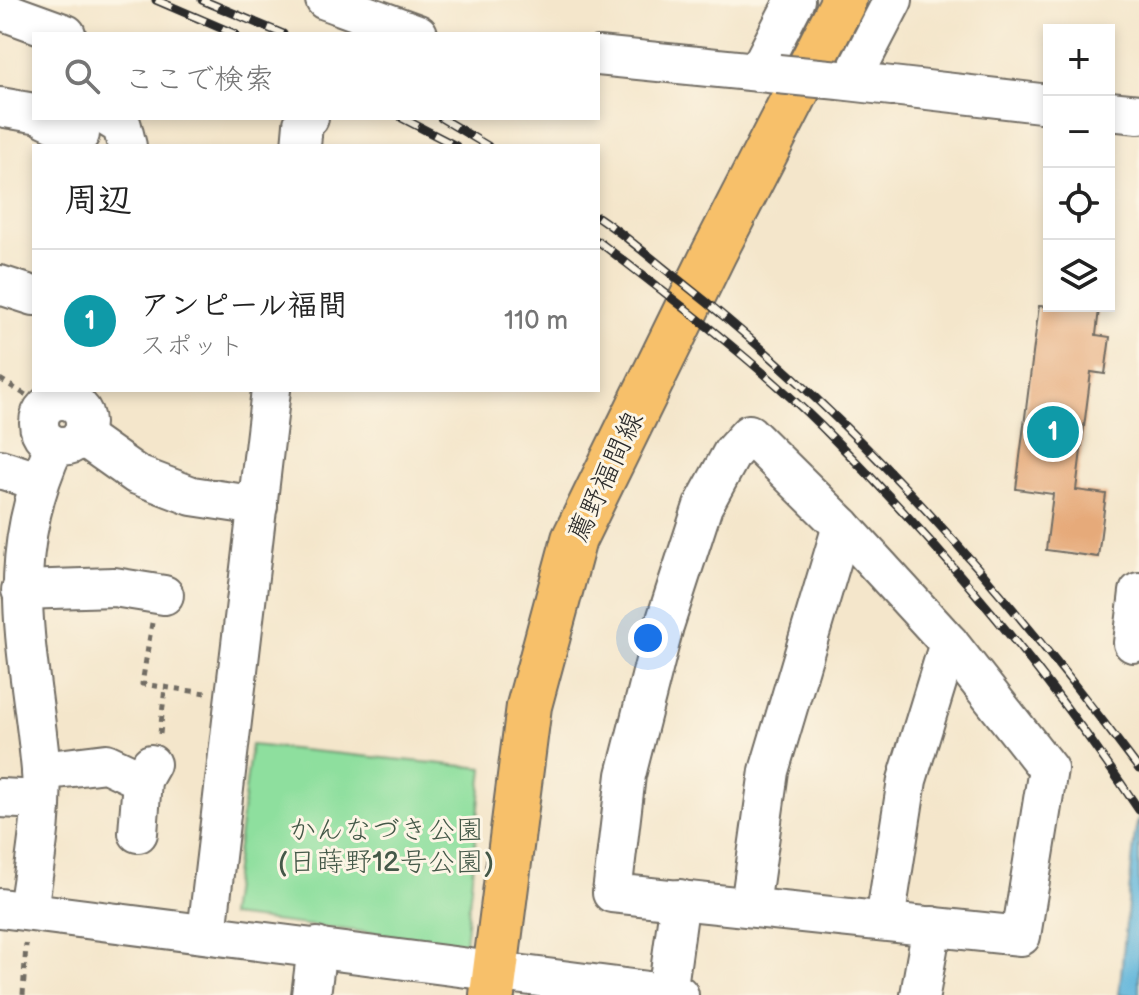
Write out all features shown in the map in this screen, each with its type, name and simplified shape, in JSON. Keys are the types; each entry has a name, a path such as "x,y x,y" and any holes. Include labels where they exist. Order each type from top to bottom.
{"main road":[{"name":"薦野福間線","path":"494,984 529,706 574,539 714,253 844,0"}],"street":[{"path":"327,0 412,32"},
{"path":"768,73 795,0"},
{"path":"845,80 893,0"},
{"path":"0,10 60,32"},
{"path":"600,56 1043,103"},
{"path":"0,107 32,113"},
{"path":"1115,112 1139,114"},
{"path":"54,120 92,129 122,126 126,144"},
{"path":"0,285 32,295"},
{"path":"207,933 271,392"},
{"path":"258,506 192,496 137,475 66,416 38,481 29,515 21,590 11,630 41,786 14,910 317,947 494,984 673,994 680,899"},
{"path":"749,434 842,526 949,643 1048,769 1021,936 612,893 626,775 664,626 703,506 732,453 749,434"},
{"path":"0,469 38,481"},
{"path":"750,906 769,771 842,526"},
{"path":"21,590 114,587 164,593"},
{"path":"1133,643 1139,592"},
{"path":"885,921 907,780 949,643"},
{"path":"0,798 106,763 146,772 138,833"},
{"path":"920,995 932,926"},
{"path":"311,995 317,947"}],"path":[{"path":"0,379 66,416"},
{"path":"164,593 149,628 142,684 235,697"},
{"path":"146,772 163,723 165,687"},
{"path":"14,910 23,995"}],"green space":[{"name":"かんなづき公園 (日蒔野12号公園)","path":"251,745 483,768 465,944 229,916"}],"water":[{"path":"1139,815 1139,995 1119,995 1135,833"}],"building":[{"path":"1039,306 1043,306 1043,312 1099,312 1096,335 1110,337 1105,374 1091,372 1076,490 1106,494 1098,557 1046,550 1053,494 1016,489"}],"railway":[{"path":"156,0 230,32"},
{"path":"202,0 278,32"},
{"path":"406,120 452,144"},
{"path":"444,120 485,144"},
{"path":"600,218 748,337 870,451 983,574 1139,769"},
{"path":"600,243 769,378 865,471 949,563 1029,659 1139,810"}],"place":[{"name":"アンピール福間","path":"1053,432"}]}
